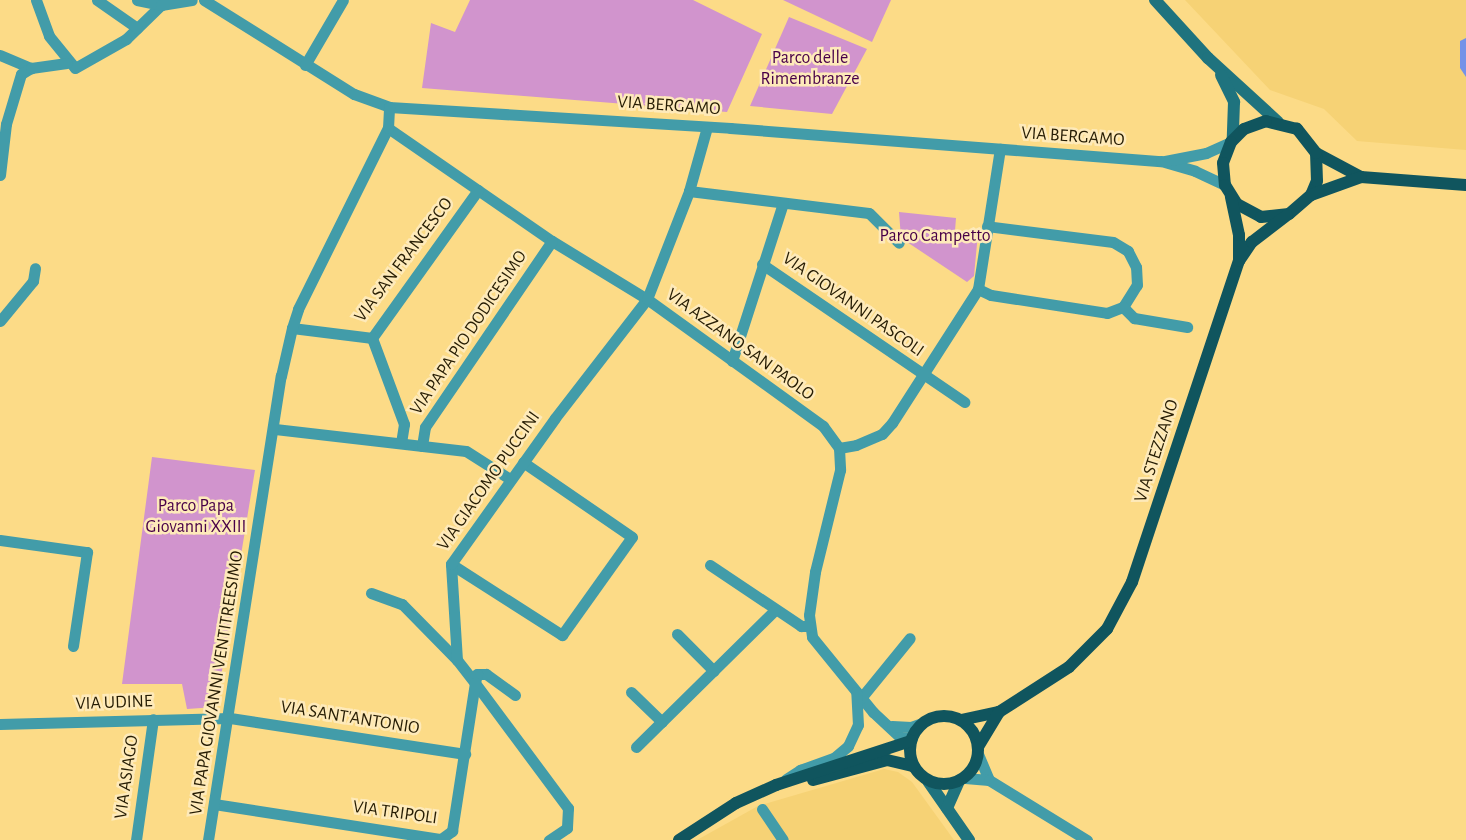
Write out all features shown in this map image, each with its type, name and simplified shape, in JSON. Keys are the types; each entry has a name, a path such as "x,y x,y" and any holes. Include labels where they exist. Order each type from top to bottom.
{"main road":[{"path":"1225,185 1223,163 1232,141 1255,124 1278,122"},
{"name":"VIA STEZZANO","path":"1278,122 1297,129 1316,153 1361,177 1466,185"},
{"path":"1311,195 1318,167 1316,153"},
{"name":"VIA STEZZANO","path":"1238,261 1252,242 1311,195 1361,177"},
{"name":"VIA STEZZANO","path":"1225,185 1232,197 1244,210 1261,217 1289,214"},
{"name":"VIA STEZZANO","path":"999,712 1069,667 1095,644 1132,582 1238,261 1239,235 1232,197"},
{"path":"913,766 911,740 922,723 941,716 961,720 999,712"},
{"path":"762,792 887,760 913,766 928,781 944,784 962,779 974,767 978,750 999,712"},
{"path":"961,720 973,732 978,750"},
{"path":"679,840 736,803 776,785 911,740"}],"street":[{"path":"36,0 44,28 67,63 75,68 126,39 161,5"},
{"path":"97,0 137,28"},
{"path":"137,0 161,5 192,0"},
{"name":"VIA BERGAMO","path":"205,0 305,65 354,94 389,107 426,107 707,126 1161,161 1195,171 1225,185"},
{"path":"305,65 343,0"},
{"path":"1155,0 1213,62 1278,122"},
{"path":"0,55 31,68"},
{"path":"1213,62 1234,102 1232,141"},
{"path":"0,175 6,124 21,74 31,68 67,63"},
{"name":"VIA PAPA GIOVANNI VENTITREESIMO","path":"208,840 230,718 275,429 281,376 292,328 298,309 388,128 389,107"},
{"name":"VIA GIACOMO PUCCINI","path":"457,660 451,564 510,479 647,299 689,191 707,126"},
{"name":"VIA AZZANO SAN PAOLO","path":"388,128 552,241 647,299 823,426 839,448"},
{"name":"VIA BERGAMO","path":"1161,161 1206,154 1232,141"},
{"path":"911,740 900,737 892,726 858,695 821,651 809,626 815,572 840,470 839,448 856,445 882,434 978,289 986,226 1000,149"},
{"name":"VIA SAN FRANCESCO","path":"292,328 372,338 478,190"},
{"path":"689,191 869,213 899,243"},
{"path":"732,361 783,203"},
{"path":"978,289 991,295 1106,313 1123,307 1137,284 1136,267 1128,251 1113,242 986,226"},
{"name":"VIA PAPA PIO DODICESIMO","path":"422,446 425,427 552,241"},
{"name":"VIA GIOVANNI PASCOLI","path":"762,264 964,402"},
{"path":"0,320 33,281 35,268"},
{"path":"1123,307 1134,318 1187,327"},
{"path":"372,338 404,424 401,443"},
{"path":"404,424 425,427"},
{"path":"275,429 466,452 510,479"},
{"path":"451,564 562,635 632,537 523,462"},
{"path":"0,540 87,552 73,646"},
{"path":"710,565 775,610 801,626 809,626"},
{"path":"371,593 402,604 457,660 568,808 567,828 549,840"},
{"path":"636,747 775,610"},
{"path":"677,634 714,671"},
{"path":"776,785 800,770 835,756 848,746 858,724 858,695 910,638"},
{"path":"475,683 477,674 486,674 515,695"},
{"name":"VIA TRIPOLI","path":"214,804 441,839 452,831 475,683"},
{"path":"631,692 662,722"},
{"name":"VIA UDINE","path":"0,724 230,718"},
{"name":"VIA SANT'ANTONIO","path":"230,718 464,754"},
{"name":"VIA ASIAGO","path":"136,840 153,719"},
{"path":"892,726 911,727 922,723"},
{"path":"978,750 989,780"},
{"path":"947,808 962,779 989,780 1087,840"},
{"path":"928,781 968,840"},
{"path":"762,809 783,840"}],"shaded area":[{"path":"1185,0 1466,0 1466,150 1357,141 1324,109 1270,90"},
{"path":"884,769 898,772 912,782 954,840 697,840 758,806"}],"green space":[{"path":"470,0 693,0 762,34 727,112 422,88 431,23 455,32"},
{"path":"783,0 891,0 872,42"},
{"name":"Parco delle Rimembranze","path":"789,17 867,49 832,114 750,106"},
{"name":"Parco Campetto","path":"899,212 956,218 955,231 978,233 974,276 967,282 901,238"},
{"name":"Parco Papa Giovanni XXIII","path":"152,457 255,470 216,707 187,709 182,684 122,684"}],"water":[{"path":"1466,38 1466,77 1460,68 1460,41"}]}
